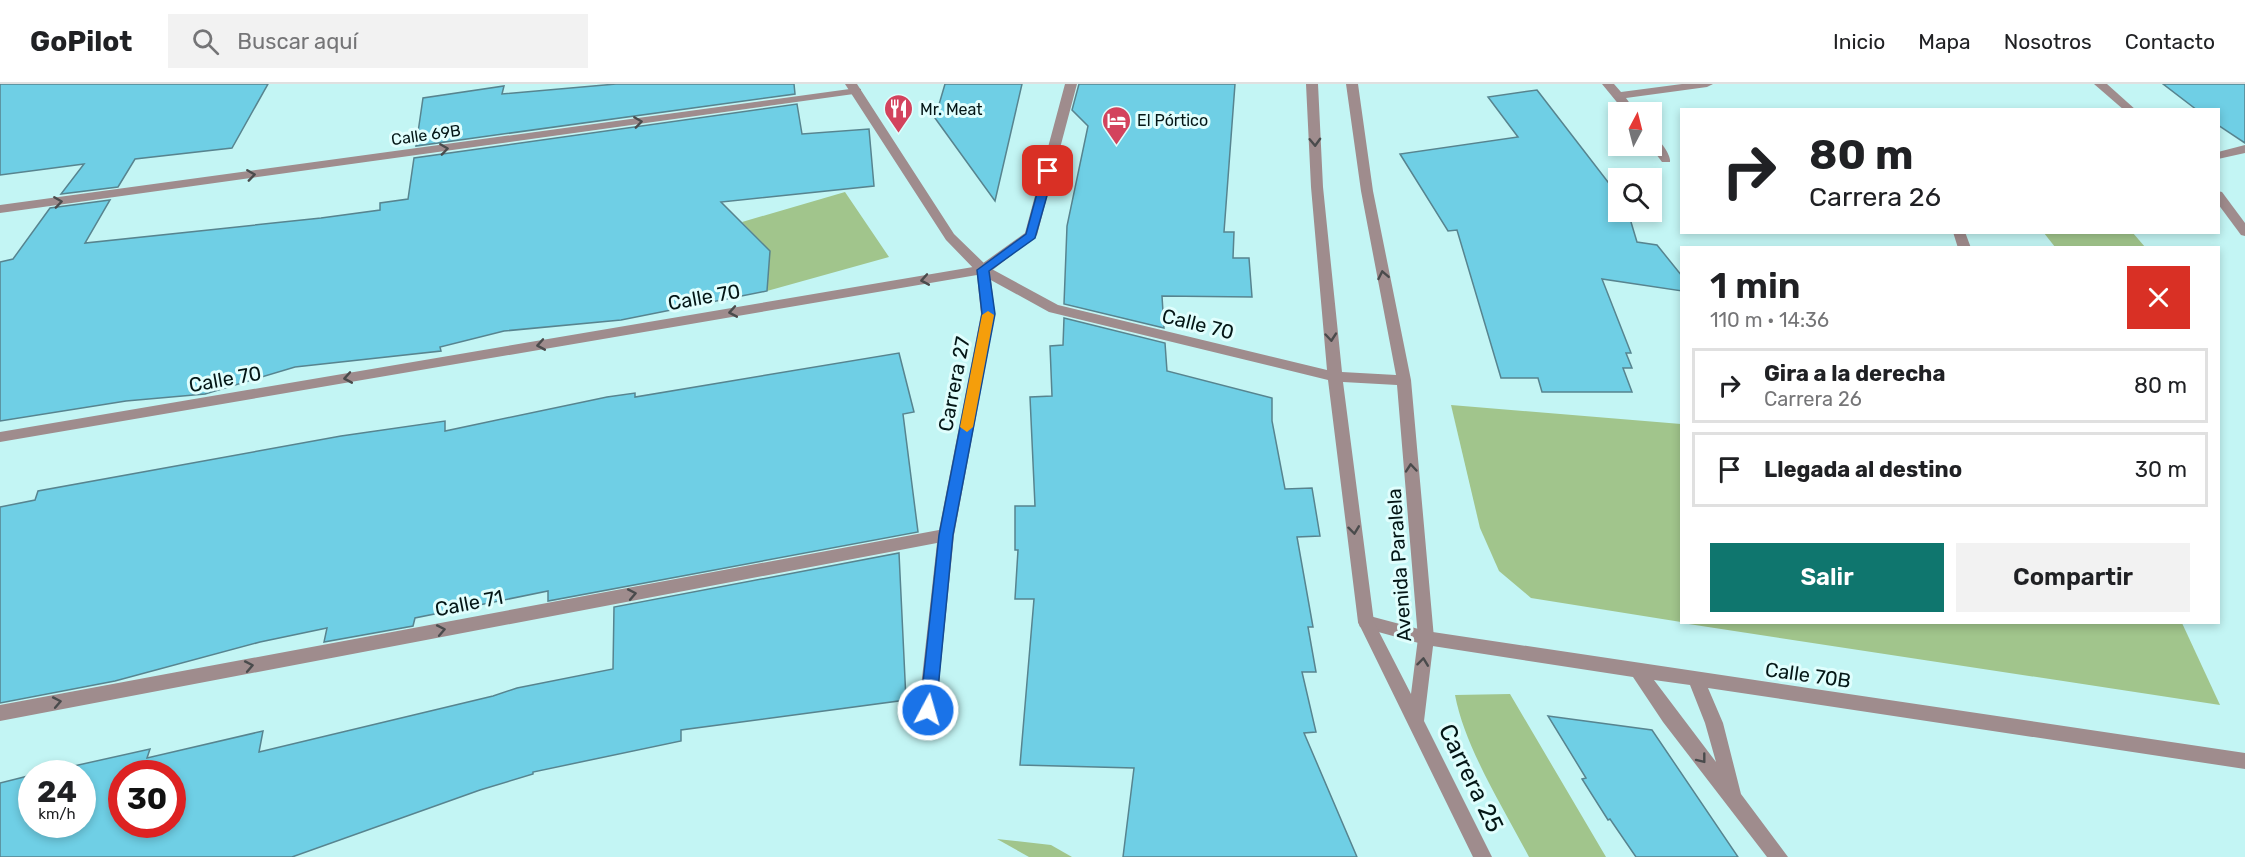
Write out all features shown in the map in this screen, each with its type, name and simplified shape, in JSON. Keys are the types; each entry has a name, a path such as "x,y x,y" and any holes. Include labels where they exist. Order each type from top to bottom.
{"street":[{"path":"854,88 950,237 983,270 1031,235 1071,84"},
{"name":"Avenida Paralela","path":"1312,84 1317,187 1335,377 1366,622 1416,720"},
{"name":"Avenida Paralela","path":"1352,84 1367,191 1404,380 1426,638 1416,720"},
{"path":"1608,84 1623,102"},
{"path":"1618,96 1707,84"},
{"path":"2100,84 2129,108"},
{"name":"Calle 69B","path":"0,209 854,88"},
{"path":"2220,155 2245,149"},
{"path":"1662,154 1666,159"},
{"path":"2220,198 2245,232"},
{"name":"Calle 70","path":"0,437 983,270 1054,309 1335,377 1404,380"},
{"name":"Carrera 27","path":"926,732 946,535 988,314 983,270"},
{"name":"Calle 71","path":"0,713 946,535"},
{"name":"Calle 70B","path":"1366,622 1426,638 2245,761"},
{"path":"1639,670 1669,716 1779,857"},
{"path":"1696,680 1714,723 1735,801"},
{"name":"Carrera 25","path":"1416,720 1483,857"}],"green space":[{"path":"845,192 889,257 767,291 770,251 742,222"},
{"path":"2045,234 2134,234 2144,246 2054,246"},
{"path":"1451,405 1680,424 1680,622 1531,598 1499,571 1480,528"},
{"path":"1689,624 2182,624 2220,705"},
{"path":"1510,694 1606,857 1529,857 1476,757 1455,695"},
{"path":"997,839 1051,845 1072,857 1029,857"}],"building":[{"path":"0,84 268,84 232,148 135,159 118,187 61,194 84,164 0,175"},
{"path":"616,84 794,84 795,94 416,146 423,98 504,86 502,94"},
{"path":"945,84 1022,84 995,201 935,118"},
{"path":"1079,84 1235,84 1224,232 1234,232 1233,258 1249,258 1252,297 1162,296 1164,328 1064,304 1067,226 1088,126 1072,110"},
{"path":"2163,84 2245,84 2245,143 2220,126 2220,108 2194,108"},
{"path":"1537,90 1608,182 1608,222 1631,222 1637,242 1657,245 1680,274 1680,291 1602,279 1631,353 1626,353 1632,368 1623,368 1632,392 1542,392 1538,378 1501,378 1457,230 1448,231 1400,154 1518,137 1488,97"},
{"path":"797,104 802,134 869,129 874,186 721,202 770,251 767,291 621,320 504,331 440,347 441,351 295,367 205,394 126,401 0,421 0,262 13,259 50,208 110,200 85,243 380,210 380,203 408,199 414,158"},
{"path":"1064,318 1165,343 1167,371 1272,398 1272,421 1285,489 1312,488 1320,536 1297,537 1313,627 1308,627 1316,672 1302,672 1316,732 1304,733 1357,857 1123,857 1134,768 1020,765 1034,599 1015,599 1018,550 1015,550 1015,506 1035,506 1030,397 1052,396 1050,346 1063,345"},
{"path":"899,353 914,412 903,414 918,532 548,601 548,591 415,618 413,626 324,642 327,628 260,642 115,681 0,703 0,507 35,500 38,491 341,436 445,421 445,431 607,397 635,393 635,397"},
{"path":"899,553 906,700 681,730 681,741 533,772 533,774 480,790 292,857 0,857 0,783 18,778 18,838 96,838 96,761 150,749 147,758 263,731 259,752 493,696 517,688 613,669 614,607"},
{"path":"1548,716 1652,730 1738,857 1636,857 1610,819 1608,820 1582,779 1586,778"}],"slow traffic":[{"path":"967,427 988,315"}],"place":[{"name":"Mr. Meat","path":"899,134"},
{"name":"El Pórtico","path":"1116,146"}],"route":[{"path":"928,710 946,535 988,314 983,270 1031,235 1048,171"}]}
